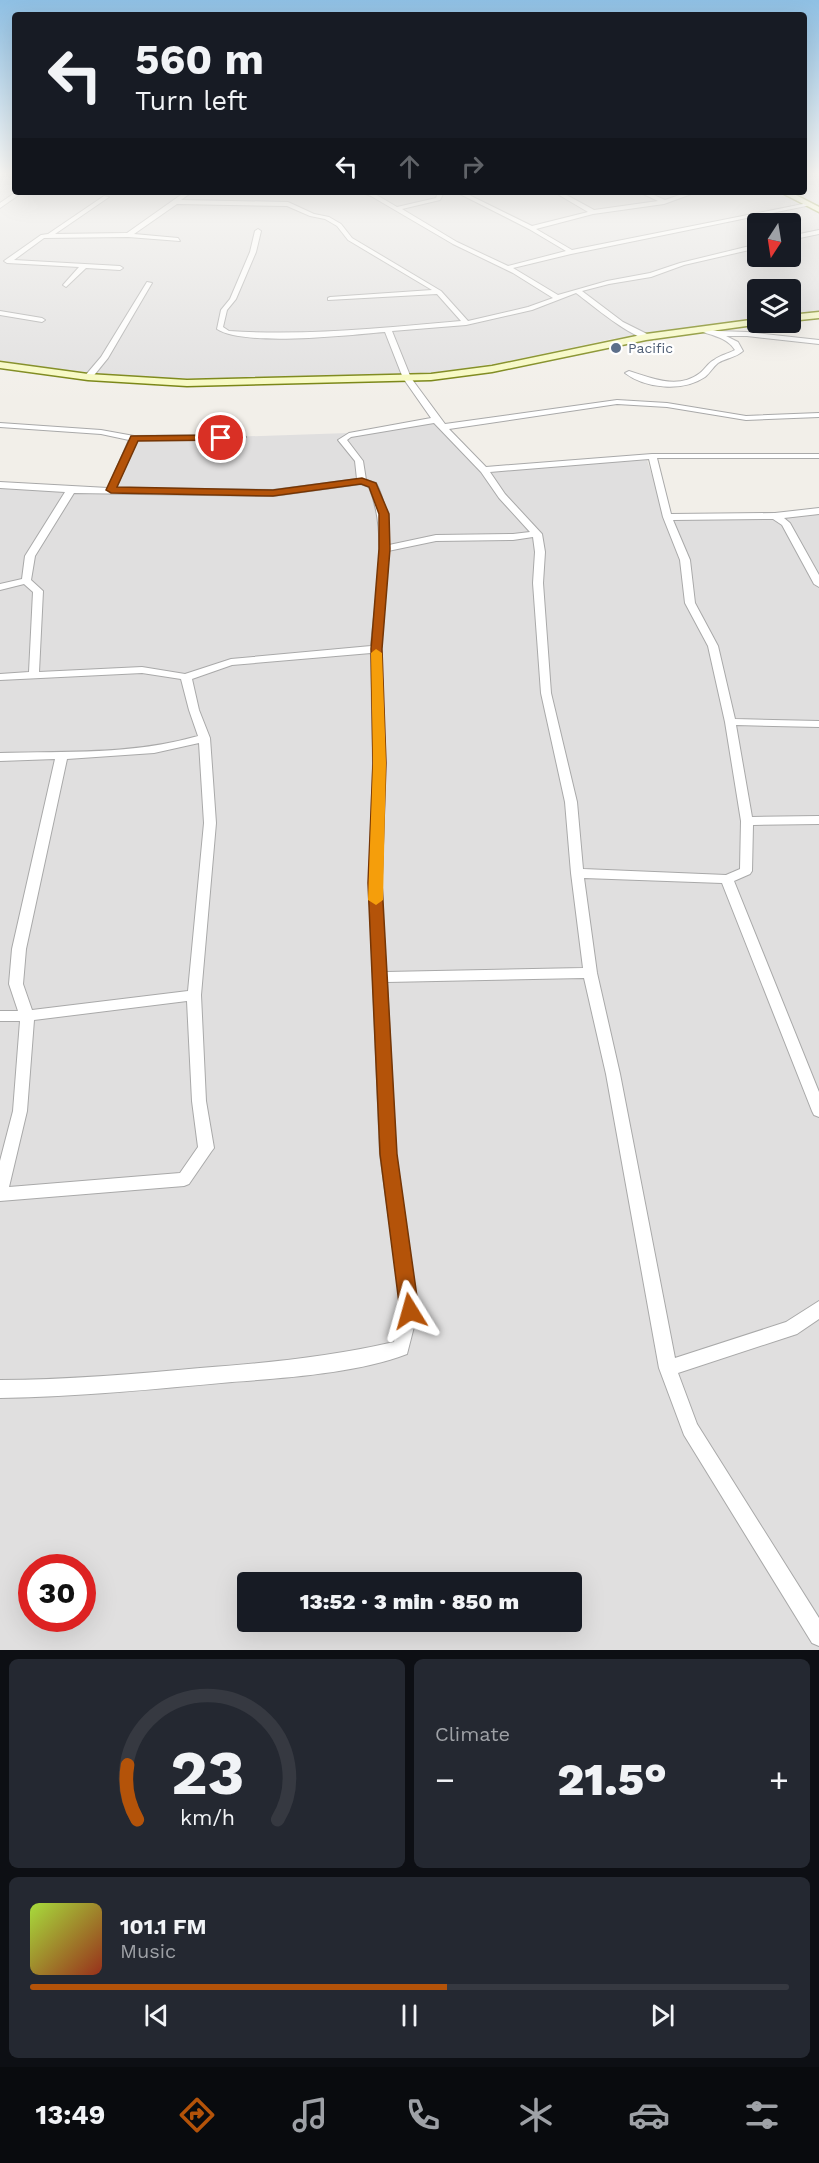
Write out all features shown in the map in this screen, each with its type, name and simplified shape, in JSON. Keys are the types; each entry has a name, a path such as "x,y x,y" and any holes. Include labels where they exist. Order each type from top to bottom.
{"main road":[{"path":"801,317 819,315"},
{"path":"0,366 88,377 187,383 407,378 492,369 646,337 747,323"}],"street":[{"path":"8,261 24,249"},
{"path":"254,249 233,299 224,310 219,328 227,333 273,336 466,323 530,309 609,282 651,275 682,264 745,249"},
{"path":"367,249 439,292 466,323"},
{"path":"467,249 507,268 558,298"},
{"path":"566,249 571,252"},
{"path":"507,268 588,249"},
{"path":"0,260 120,268"},
{"path":"66,285 84,266"},
{"path":"88,377 104,358 149,283"},
{"path":"578,291 621,323 646,337"},
{"path":"330,299 439,292"},
{"path":"0,313 42,320"},
{"path":"388,330 407,378 440,424 484,470 502,496 537,534 540,552 538,583 546,693 571,802 577,873 590,973 613,1074 668,1368 690,1429 819,1636"},
{"path":"629,373 659,383 687,383 704,374 717,361 731,357 739,351 735,344 719,335 699,330"},
{"path":"719,335 745,334 795,342 819,342"},
{"path":"362,481 359,461 342,440 349,435 617,402 667,405 746,418 819,415"},
{"path":"0,424 101,432 134,438 242,437"},
{"path":"111,490 134,438"},
{"path":"484,470 652,456 819,456"},
{"path":"577,873 727,879 746,871 747,821 730,722 713,646 690,603 685,560 667,517 652,456"},
{"path":"0,485 71,490 273,493 362,481 373,485 384,514 384,549 376,649 379,763 375,883 379,977 388,1154 410,1311 401,1348 357,1360 244,1373 60,1389 0,1389"},
{"path":"26,581 30,556 71,490"},
{"path":"667,517 775,516 819,512"},
{"path":"775,516 786,523 815,569 819,584"},
{"path":"384,549 436,538 513,537 537,534"},
{"path":"0,587 26,581"},
{"path":"26,581 38,591 34,674"},
{"path":"0,677 142,670 186,676 231,662 376,649"},
{"path":"62,754 19,949 16,984 27,1016 20,1111 0,1193 184,1179 206,1148 199,1101 194,995 210,823 204,738 186,676"},
{"path":"730,722 819,724"},
{"path":"0,757 149,752 204,738"},
{"path":"747,821 819,820"},
{"path":"727,879 819,1111"},
{"path":"379,977 590,973"},
{"path":"0,1016 27,1016 194,995"},
{"path":"668,1368 791,1328 819,1310"}],"shaded area":[{"path":"0,249 747,249 747,267 801,267 801,249 819,249 819,311 801,314 801,279 747,279 747,320 612,339 505,362 432,373 291,378 143,378 35,367 0,360"},
{"path":"432,421 488,468 647,460 666,517 819,513 819,1650 0,1650 0,487 108,490 139,440 348,433"}],"slow traffic":[{"path":"376,653 379,763 376,900"}],"place":[{"name":"Pacific","path":"616,348"}],"route":[{"path":"221,438 134,438 111,490 273,493 362,481 373,485 384,514 384,549 376,649 379,763 375,883 388,1154 410,1311"}]}
